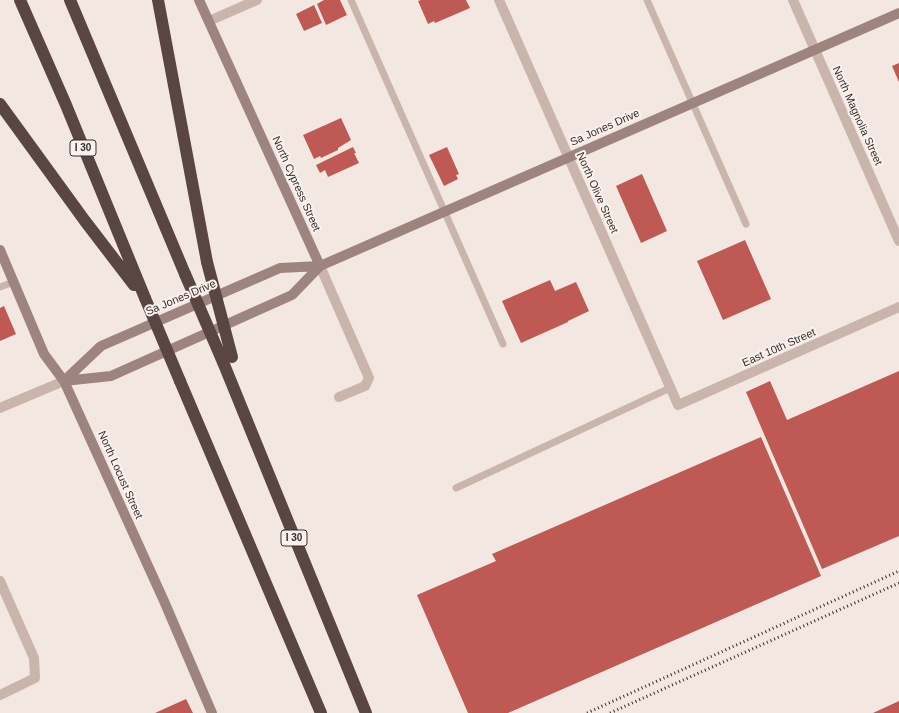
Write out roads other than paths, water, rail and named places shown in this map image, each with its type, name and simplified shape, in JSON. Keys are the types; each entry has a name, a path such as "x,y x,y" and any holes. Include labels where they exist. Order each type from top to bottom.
{"highway":[{"name":"I 30","path":"20,0 321,713"},
{"path":"70,0 185,274 227,359"},
{"path":"158,0 207,262 227,359"},
{"path":"0,104 85,221 145,298"},
{"name":"I 30","path":"227,359 243,415 366,713"}],"main road":[{"name":"North Cypress Street","path":"199,0 320,266"},
{"name":"Sa Jones Drive","path":"64,381 101,346 280,268 320,266 899,13"},
{"name":"North Locust Street","path":"0,250 44,354 64,381 164,601 212,713"},
{"name":"Sa Jones Drive","path":"64,381 111,376 292,295 320,266"}],"street":[{"path":"209,21 257,0"},
{"name":"North Olive Street","path":"499,0 672,392"},
{"name":"North Magnolia Street","path":"793,0 899,242"},
{"name":"North Cypress Street","path":"320,266 369,378 365,386 339,397"},
{"name":"East 10th Street","path":"672,392 678,406 899,307"},
{"name":"Sa Jones Drive","path":"0,408 64,381"},
{"path":"0,581 34,658 35,678 0,695"}],"lane":[{"path":"351,0 503,344"},
{"path":"647,0 746,224"},
{"path":"0,287 14,282"},
{"path":"456,488 672,392"}],"railway":[{"path":"587,713 899,571"},
{"path":"610,713 899,583"}]}
